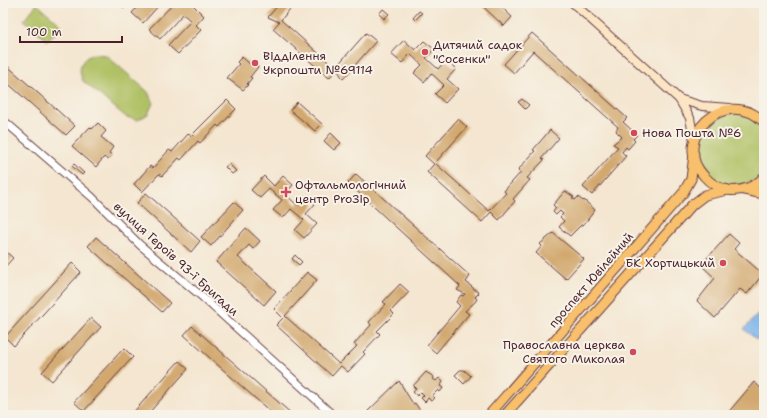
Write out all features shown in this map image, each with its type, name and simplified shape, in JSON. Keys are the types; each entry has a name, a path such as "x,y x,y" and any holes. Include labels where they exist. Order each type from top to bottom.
{"main road":[{"path":"573,3 679,99 693,126 694,154 696,164 701,173 718,187 728,190"},
{"path":"679,99 702,106 751,112 764,122"},
{"path":"694,141 697,132 708,118 723,110 733,109"},
{"name":"проспект Ювілейний","path":"489,415 684,194 690,179 694,154"},
{"path":"742,190 752,186 764,177"},
{"name":"проспект Ювілейний","path":"506,415 692,205 705,195 728,190 742,190 764,194"}],"street":[{"name":"вулиця Героїв 93-ї Бригади","path":"3,120 92,197 140,245 200,296 333,415"}],"green space":[{"path":"37,4 62,26 48,41 24,20"},
{"path":"94,54 106,55 148,92 153,103 148,114 138,120 126,117 83,81 80,72 81,64 86,58"},
{"path":"736,113 752,117 764,127 764,171 751,181 730,185 716,180 707,171 701,158 700,144 705,130 717,120"}],"water":[{"path":"764,308 764,332 757,340 744,329"}],"building":[{"path":"118,3 129,3 124,8"},
{"path":"141,3 161,3 143,23 132,13"},
{"path":"170,3 191,3 204,16 196,25 201,30 178,54 168,45 191,21 183,14 160,39 149,29 172,5"},
{"path":"280,3 302,3 298,7 294,4 281,20 335,68 366,33 376,41 343,79 337,69 329,78 273,29 279,22 268,17"},
{"path":"479,3 497,3 512,17 504,26"},
{"path":"383,9 389,14 384,19 379,14"},
{"path":"419,11 422,13 415,20 413,18"},
{"path":"532,33 627,118 623,122 637,135 633,139 635,141 628,149 626,147 622,152 626,156 592,195 583,187 618,147 613,144 622,137 616,131 618,127 533,51 514,73 504,64"},
{"path":"404,40 415,50 424,41 434,49 426,58 438,69 446,60 456,69 447,79 458,89 445,103 435,94 444,85 431,73 424,82 414,73 422,65 410,54 402,63 391,54"},
{"path":"242,57 251,65 254,63 258,67 250,77 252,78 247,84 248,85 243,90 227,78 239,64 237,62"},
{"path":"3,62 75,126 66,135 3,79"},
{"path":"522,99 529,105 525,109 518,102"},
{"path":"227,100 236,109 219,127 217,125 200,143 198,141 181,160 179,158 162,176 159,174 142,192 134,184 150,166 153,168 169,150 172,152 189,133 191,136"},
{"path":"297,102 322,124 315,131 290,110"},
{"path":"458,119 467,127 435,163 489,211 506,193 504,191 521,172 518,170 535,151 533,150 550,130 559,138 542,158 544,160 527,178 530,180 513,199 515,201 499,220 491,212 482,222 427,172 434,164 425,156"},
{"path":"98,123 106,131 101,137 113,147 109,153 112,155 108,160 104,157 96,167 72,146 90,127 92,129"},
{"path":"331,133 341,143 334,150 324,141"},
{"path":"74,164 84,173 82,175 72,166"},
{"path":"229,164 236,171 232,174 225,167"},
{"path":"356,174 470,276 466,282 479,293 475,297 477,299 475,302 465,311 469,314 436,353 427,345 460,306 456,302 461,295 463,296 465,294 457,290 460,286 348,183"},
{"path":"264,176 274,186 283,176 293,185 285,194 297,205 305,196 315,204 306,214 317,224 304,238 295,230 304,220 291,209 283,218 273,210 282,200 269,189 260,198 251,190"},
{"path":"565,191 574,197 572,198 575,200 578,197 583,201 584,200 595,210 585,223 570,236 559,227 564,221 560,217 563,214 560,211 556,215 553,212 556,208 553,205"},
{"path":"146,193 200,241 191,252 137,203"},
{"path":"234,202 243,210 211,246 201,237"},
{"path":"246,228 260,241 253,249 249,245 238,257 276,291 264,305 216,262"},
{"path":"553,233 584,259 566,279 536,253 542,246 540,244"},
{"path":"729,234 739,243 734,249 763,274 747,294 740,289 715,318 697,301 715,278 701,265"},
{"path":"96,237 170,303 162,312 88,246"},
{"path":"3,249 13,258 3,269"},
{"path":"295,255 302,262 299,265 292,259"},
{"path":"72,263 81,272 14,346 5,337"},
{"path":"307,272 317,280 285,316 339,364 357,346 354,344 371,325 369,322 386,304 383,302 400,284 409,292 391,311 394,314 377,331 380,334 363,352 365,354 348,372 341,366 332,376 276,325 283,318 274,309"},
{"path":"91,318 101,327 52,381 42,372"},
{"path":"192,326 293,415 274,415 184,335"},
{"path":"124,348 133,357 84,411 74,402"},
{"path":"179,361 188,369 147,415 131,415"},
{"path":"460,370 464,370 471,376 464,384 455,375"},
{"path":"426,372 434,377 433,379 436,381 439,378 443,382 440,386 443,388 440,392 438,390 432,396 435,398 431,401 428,398 425,402 421,398 424,395 421,392 417,396 413,392 416,389 413,386"},
{"path":"399,381 413,404 415,403 423,415 372,415 368,411"},
{"path":"754,382 764,391 764,415 726,415"}],"place":[{"name":"Дитячий садок \"Сосенки\"","path":"425,52"},
{"name":"Відділення Укрпошти №69114","path":"255,63"},
{"name":"Нова Пошта №6","path":"634,133"},
{"name":"Офтальмологічний центр ProЗір","path":"286,192"},
{"name":"БК Хортицький","path":"723,263"},
{"name":"Православна церква Святого Миколая","path":"633,352"}]}
